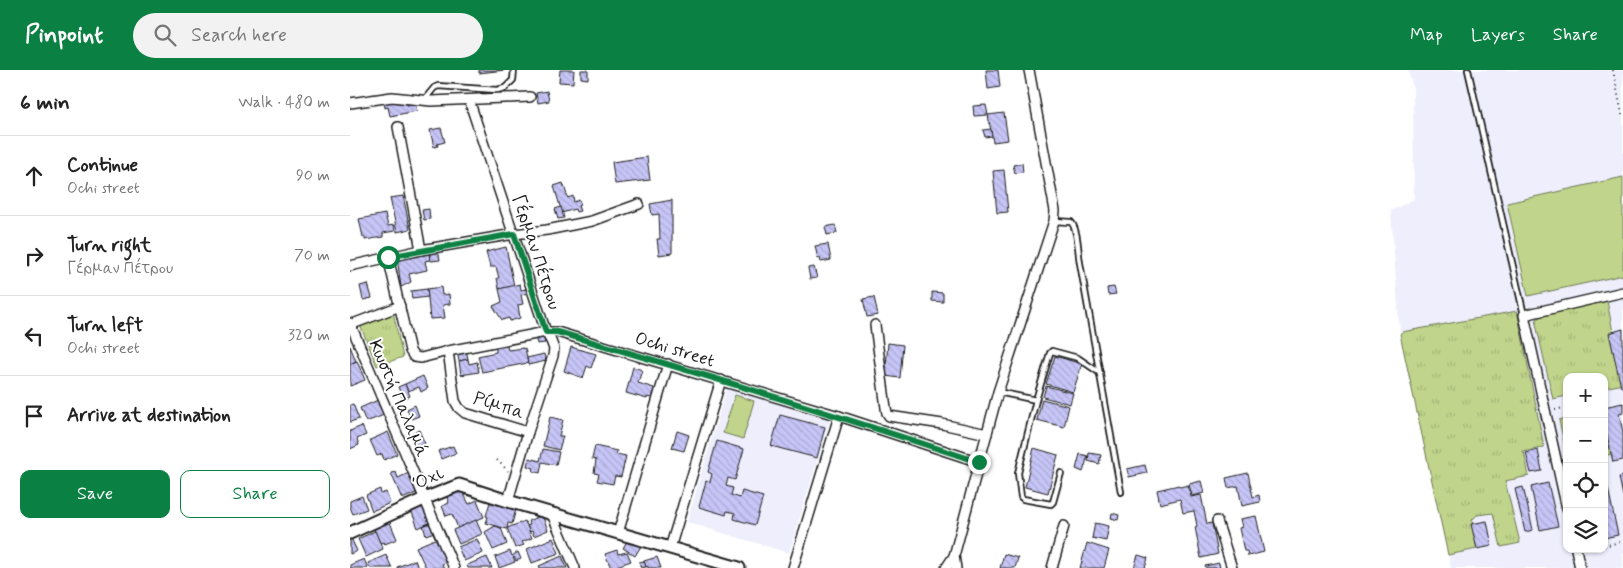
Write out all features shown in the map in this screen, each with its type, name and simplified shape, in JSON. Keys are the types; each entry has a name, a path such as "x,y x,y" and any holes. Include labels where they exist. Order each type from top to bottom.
{"street":[{"path":"946,568 954,556 998,392 1054,221 1055,211 1029,70"},
{"path":"350,103 392,97 424,100 530,97"},
{"name":"Γέρμαν Πέτρου","path":"468,100 546,332 551,341 553,356 508,501"},
{"path":"398,127 421,250"},
{"path":"350,266 421,250 592,221 639,204"},
{"path":"350,324 400,306 388,257"},
{"path":"1563,490 1524,315 1623,292"},
{"name":"Ochi street","path":"400,306 410,351 414,357 421,358 546,332 557,332 838,416 979,462"},
{"name":"Κωστή Παλαμά","path":"350,324 454,568"},
{"path":"875,325 886,408 889,416 942,424 987,434"},
{"name":"Ρίμπα","path":"448,351 456,401 459,408 465,413 528,432"},
{"path":"618,533 668,364"},
{"path":"670,548 721,380"},
{"path":"794,568 838,416"},
{"name":"Όχι","path":"350,534 424,499 459,485 731,567"},
{"path":"552,514 575,568"},
{"path":"1217,521 1232,568"},
{"path":"1052,568 1064,526"},
{"path":"1577,553 1580,568"},
{"path":"954,556 956,568"}],"lane":[{"path":"424,100 438,86 497,90 505,88 514,80 514,70"},
{"path":"1468,70 1524,315"},
{"path":"1054,221 1071,222 1074,225 1121,492"},
{"path":"1061,472 1051,504 1021,497 1018,473 1050,353 1052,351 1078,358 1100,373"},
{"path":"998,392 1036,400"}],"path":[{"path":"1612,70 1623,119"},
{"path":"497,460 516,478"},
{"path":"1608,545 1623,542"}],"shaded area":[{"path":"1408,70 1623,70 1623,568 1451,568 1400,334 1391,211 1414,199 1413,88"},
{"path":"727,387 830,419 789,553 687,522"}],"green space":[{"path":"1623,177 1623,275 1528,296 1507,203"},
{"path":"1607,301 1623,384 1608,387 1608,373 1563,373 1563,397 1553,399 1536,324 1537,319 1541,316"},
{"path":"1517,311 1544,447 1524,452 1529,476 1505,481 1520,543 1501,547 1493,513 1477,515 1472,520 1477,549 1448,555 1400,334 1402,332"},
{"path":"393,312 403,357 377,366 360,325"},
{"path":"735,395 754,401 743,439 723,433"},
{"path":"1563,419 1563,438 1559,420"},
{"path":"1608,441 1611,454 1608,455"}],"building":[{"path":"479,70 505,70 479,73"},
{"path":"560,70 574,70 573,83 559,82"},
{"path":"581,70 588,70 588,79 581,78"},
{"path":"986,70 998,70 1000,87 988,89"},
{"path":"547,91 549,101 538,103 536,93"},
{"path":"405,99 407,105 415,103 417,111 390,116 388,107 385,108 384,101 390,100 390,102"},
{"path":"986,105 988,115 974,116 973,106"},
{"path":"1004,113 1008,140 993,142 988,115"},
{"path":"441,128 445,142 434,147 430,130"},
{"path":"991,129 992,136 985,137 983,130"},
{"path":"647,157 650,180 615,184 612,162"},
{"path":"1022,163 1023,172 1015,173 1013,165"},
{"path":"1004,170 1008,212 997,213 993,171"},
{"path":"563,183 568,198 573,196 574,202 579,200 581,205 578,206 580,211 576,212 575,209 562,213 554,186"},
{"path":"403,196 410,229 397,232 390,198"},
{"path":"672,200 672,253 659,255 657,239 660,239 659,214 652,215 650,204"},
{"path":"561,207 564,218 558,219 555,209"},
{"path":"429,209 430,219 424,220 422,210"},
{"path":"385,214 388,226 394,225 395,231 383,233 383,237 365,240 359,219"},
{"path":"835,225 837,233 827,235 825,227"},
{"path":"828,244 831,260 821,262 820,258 818,259 815,246"},
{"path":"506,247 514,286 499,289 496,267 490,267 486,252"},
{"path":"438,249 440,260 431,261 429,251"},
{"path":"429,253 430,260 425,261 427,270 409,274 411,282 401,287 397,257"},
{"path":"814,267 817,278 810,279 808,268"},
{"path":"368,284 372,298 363,300 360,286"},
{"path":"520,284 521,290 526,289 527,293 521,295 523,304 518,305 520,318 510,321 509,318 502,320 493,306 502,302 499,289"},
{"path":"441,287 442,295 449,294 450,304 443,305 445,318 430,319 427,289"},
{"path":"1114,287 1116,294 1108,295 1107,288"},
{"path":"427,289 428,297 412,299 411,291"},
{"path":"932,292 943,293 943,302 932,301"},
{"path":"874,297 878,315 867,317 863,299"},
{"path":"1623,329 1623,386 1621,387 1609,333"},
{"path":"543,335 545,343 537,344 535,337"},
{"path":"888,343 903,345 900,378 885,376"},
{"path":"350,346 356,361 350,364"},
{"path":"507,346 508,350 525,348 528,363 482,372 478,356 496,352 496,348"},
{"path":"571,347 596,354 591,368 587,366 583,378 564,371"},
{"path":"466,349 468,359 459,361 457,351"},
{"path":"544,354 546,361 528,365 527,358"},
{"path":"1055,356 1082,364 1073,392 1046,384"},
{"path":"468,359 469,364 477,362 479,372 461,375 459,361"},
{"path":"357,361 365,380 350,386 350,364"},
{"path":"633,367 642,370 638,383 654,388 651,398 647,397 647,399 626,393"},
{"path":"423,376 428,388 421,392 419,387 408,391 405,384"},
{"path":"405,384 410,396 403,399 398,387"},
{"path":"1046,386 1073,393 1070,404 1043,397"},
{"path":"1042,399 1069,406 1064,427 1037,420"},
{"path":"378,400 384,415 366,422 360,408"},
{"path":"1623,403 1623,413 1619,414 1623,432 1623,460 1613,462 1608,440 1608,406"},
{"path":"353,404 359,419 350,422 350,405"},
{"path":"415,405 419,416 411,419 407,409"},
{"path":"780,415 825,427 817,458 771,446"},
{"path":"550,417 563,420 559,436 563,436 559,450 543,446"},
{"path":"362,426 366,435 357,439 359,445 350,449 350,431"},
{"path":"419,430 425,444 416,447 411,434"},
{"path":"677,431 689,435 684,451 672,448"},
{"path":"388,432 397,454 384,460 382,454 377,456 370,440"},
{"path":"717,441 744,449 735,480 728,478 726,486 733,488 731,495 740,498 742,491 763,497 755,525 734,519 735,513 727,511 726,515 699,507 706,481 710,482 712,474 708,472"},
{"path":"453,446 456,453 441,459 438,451"},
{"path":"595,446 617,451 616,454 626,456 621,477 615,476 613,484 597,481 599,474 594,473 596,460 592,459"},
{"path":"1034,448 1058,455 1048,493 1025,487"},
{"path":"543,449 559,452 556,465 542,462 540,473 533,471 534,468 527,466 529,458 540,461"},
{"path":"1538,450 1542,471 1531,473 1526,453"},
{"path":"1089,453 1101,455 1099,464 1088,461"},
{"path":"1080,454 1088,456 1083,472 1076,469"},
{"path":"1145,465 1147,473 1129,477 1127,469"},
{"path":"396,472 398,478 409,473 416,493 402,499 391,473"},
{"path":"1248,473 1253,497 1259,495 1260,502 1242,506 1238,486 1228,488 1226,478"},
{"path":"1623,476 1623,496 1619,477"},
{"path":"1201,481 1204,493 1192,496 1189,484"},
{"path":"1548,483 1558,526 1540,530 1531,487"},
{"path":"1179,485 1180,487 1188,485 1191,497 1201,495 1207,524 1212,523 1218,554 1201,558 1194,511 1183,513 1180,499 1160,504 1157,490"},
{"path":"1523,487 1533,530 1525,532 1515,489"},
{"path":"461,488 469,504 477,500 484,517 458,528 452,514 446,516 442,506 449,503 446,494"},
{"path":"380,489 381,494 386,492 390,503 372,511 366,495"},
{"path":"1608,489 1618,535 1608,537"},
{"path":"362,496 367,509 353,514 350,501"},
{"path":"490,502 516,509 512,524 508,523 507,529 486,523"},
{"path":"424,505 431,522 418,528 411,510"},
{"path":"1112,513 1119,515 1118,520 1111,518"},
{"path":"542,515 548,530 534,536 527,526 530,525 528,521"},
{"path":"1256,516 1264,552 1248,556 1247,551 1244,551 1239,528 1242,527 1240,519"},
{"path":"389,520 397,539 385,544 383,542 380,543 373,527"},
{"path":"476,520 482,534 459,544 453,530"},
{"path":"525,521 532,538 522,542 524,545 515,548 507,528"},
{"path":"1487,521 1492,546 1477,549 1471,524"},
{"path":"433,522 437,531 426,535 423,526"},
{"path":"1095,523 1109,526 1106,541 1092,538"},
{"path":"495,526 501,528 507,544 493,550 485,532"},
{"path":"375,531 383,549 366,557 358,539"},
{"path":"350,536 357,551 350,554"},
{"path":"437,538 447,562 442,564 444,568 426,568 416,547"},
{"path":"553,538 559,553 532,563 527,549"},
{"path":"629,538 641,546 635,556 623,548"},
{"path":"477,539 483,553 464,561 458,547"},
{"path":"1087,543 1109,550 1104,568 1080,568"},
{"path":"617,550 618,554 627,552 631,561 611,568 605,554"},
{"path":"510,551 512,556 518,552 521,559 516,561 514,557 515,562 499,568 495,557"},
{"path":"1004,554 1018,558 1015,568 1000,568"},
{"path":"386,555 392,568 370,568 368,563"},
{"path":"1138,555 1148,558 1145,568 1134,568"},
{"path":"562,556 567,568 540,568 539,566"},
{"path":"487,557 492,568 468,568 467,565"},
{"path":"657,557 661,568 646,567 644,561"},
{"path":"364,559 368,568 350,568 350,565"},
{"path":"415,560 418,568 397,568 397,567"},
{"path":"644,561 646,567 641,568 639,562"},
{"path":"1219,563 1220,568 1206,568 1205,566"}],"route":[{"path":"388,257 514,234 546,332 568,335 721,380 979,462"}]}
